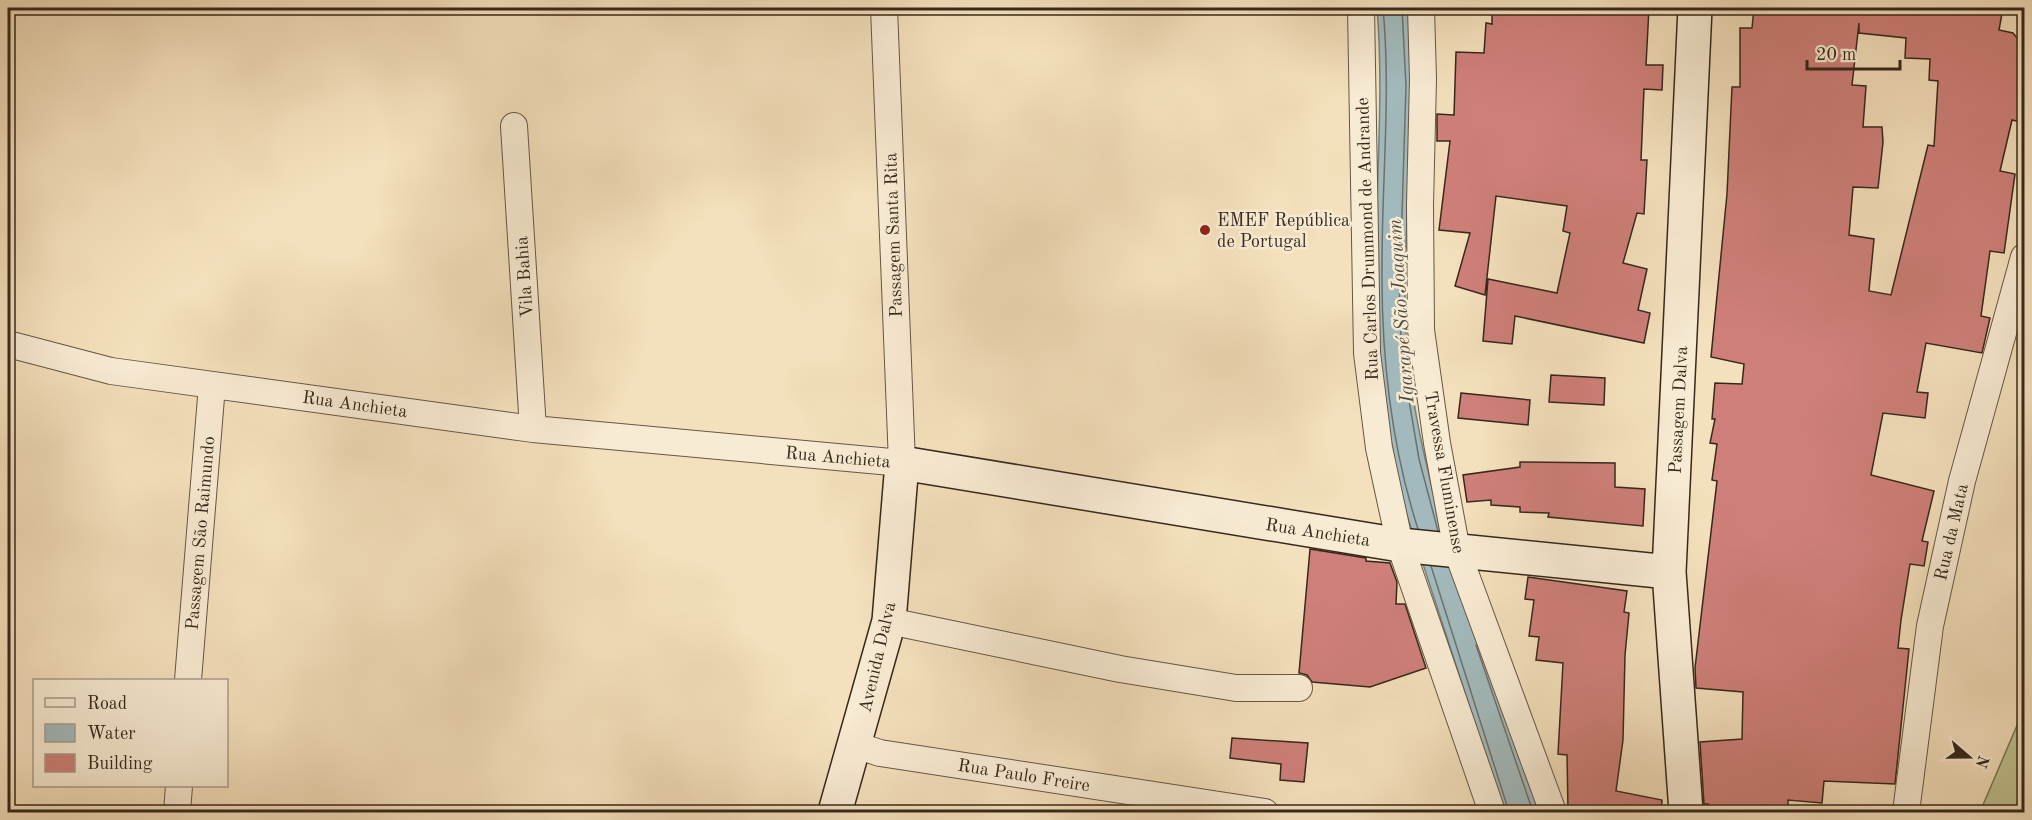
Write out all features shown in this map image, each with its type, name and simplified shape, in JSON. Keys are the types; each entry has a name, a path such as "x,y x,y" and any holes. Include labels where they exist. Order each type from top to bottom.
{"street":[{"name":"Passagem Santa Rita","path":"884,8 902,463"},
{"name":"Rua Carlos Drummond de Andrande","path":"1361,8 1367,353 1378,448 1404,546 1492,813"},
{"name":"Travessa Fluminense","path":"1421,8 1423,79 1420,205 1421,330 1437,443 1455,551 1553,813"},
{"name":"Passagem Dalva","path":"1686,813 1669,572 1695,8"},
{"name":"Vila Bahia","path":"514,126 533,429"},
{"name":"Rua da Mata","path":"1906,813 1930,626 1962,481 2025,257"},
{"name":"Rua Anchieta","path":"8,344 111,372 533,429 902,463 1404,546 1669,572"},
{"name":"Passagem São Raimundo","path":"188,679 212,385"},
{"name":"Avenida Dalva","path":"835,813 889,621 902,463"},
{"path":"889,621 1120,669 1236,688 1299,688"},
{"name":"Rua Paulo Freire","path":"855,745 880,753 1265,813"},
{"path":"177,813 179,787"}],"green space":[{"path":"2024,709 2024,812 1980,812"}],"water":[{"name":"Igarapé São Joaquim","path":"1377,8 1408,8 1411,121 1405,310 1408,359 1419,432 1436,504 1539,812 1504,812 1403,503 1387,414 1377,324 1380,72"}],"building":[{"path":"1492,8 1649,8 1646,65 1663,65 1662,90 1644,89 1641,160 1647,160 1644,214 1637,213 1623,263 1647,269 1638,310 1650,313 1644,343 1515,316 1512,344 1483,341 1488,279 1557,293 1570,233 1563,231 1567,206 1496,196 1485,295 1455,286 1470,233 1439,230 1450,141 1437,141 1437,114 1454,115 1456,52 1484,53 1486,23 1492,24"},
{"path":"1754,8 1795,8 1860,14 1860,8 2003,8 1999,30 2013,33 2025,48 2025,123 2012,120 2000,171 2015,174 2004,253 1990,251 1981,316 1990,318 1982,353 1926,343 1917,392 1928,393 1925,418 1883,413 1871,475 1934,491 1922,541 1928,542 1924,566 1910,564 1901,620 1898,648 1909,649 1895,784 1824,781 1822,803 1788,800 1788,813 1708,813 1708,804 1704,804 1700,742 1742,739 1743,692 1696,688 1695,668 1717,481 1712,480 1717,444 1710,443 1715,419 1712,419 1715,383 1742,384 1744,364 1711,357 1727,194 1732,87 1740,87 1740,28 1752,28","holes":["1859,23 1859,33 1906,38 1905,58 1930,59 1929,80 1938,81 1934,146 1928,145 1891,295 1869,291 1874,239 1849,235 1853,187 1878,188 1883,142 1882,127 1863,127 1866,86 1852,85"]},
{"path":"1551,375 1605,378 1604,405 1549,402"},
{"path":"1461,393 1530,400 1528,425 1458,418"},
{"path":"1520,462 1615,463 1615,487 1645,489 1643,526 1548,517 1549,513 1520,512 1520,507 1491,505 1491,500 1467,502 1463,475 1520,467"},
{"path":"1310,549 1366,558 1366,561 1390,563 1397,582 1396,604 1405,604 1426,668 1370,687 1312,682 1307,675 1299,673"},
{"path":"1528,577 1627,591 1624,612 1629,613 1625,655 1623,740 1616,791 1662,800 1661,813 1568,811 1567,755 1558,754 1563,663 1536,660 1539,637 1529,636 1534,600 1525,599"},
{"path":"1232,738 1308,743 1304,782 1280,780 1281,764 1230,758"}],"place":[{"name":"EMEF República de Portugal","path":"1205,230"}]}
